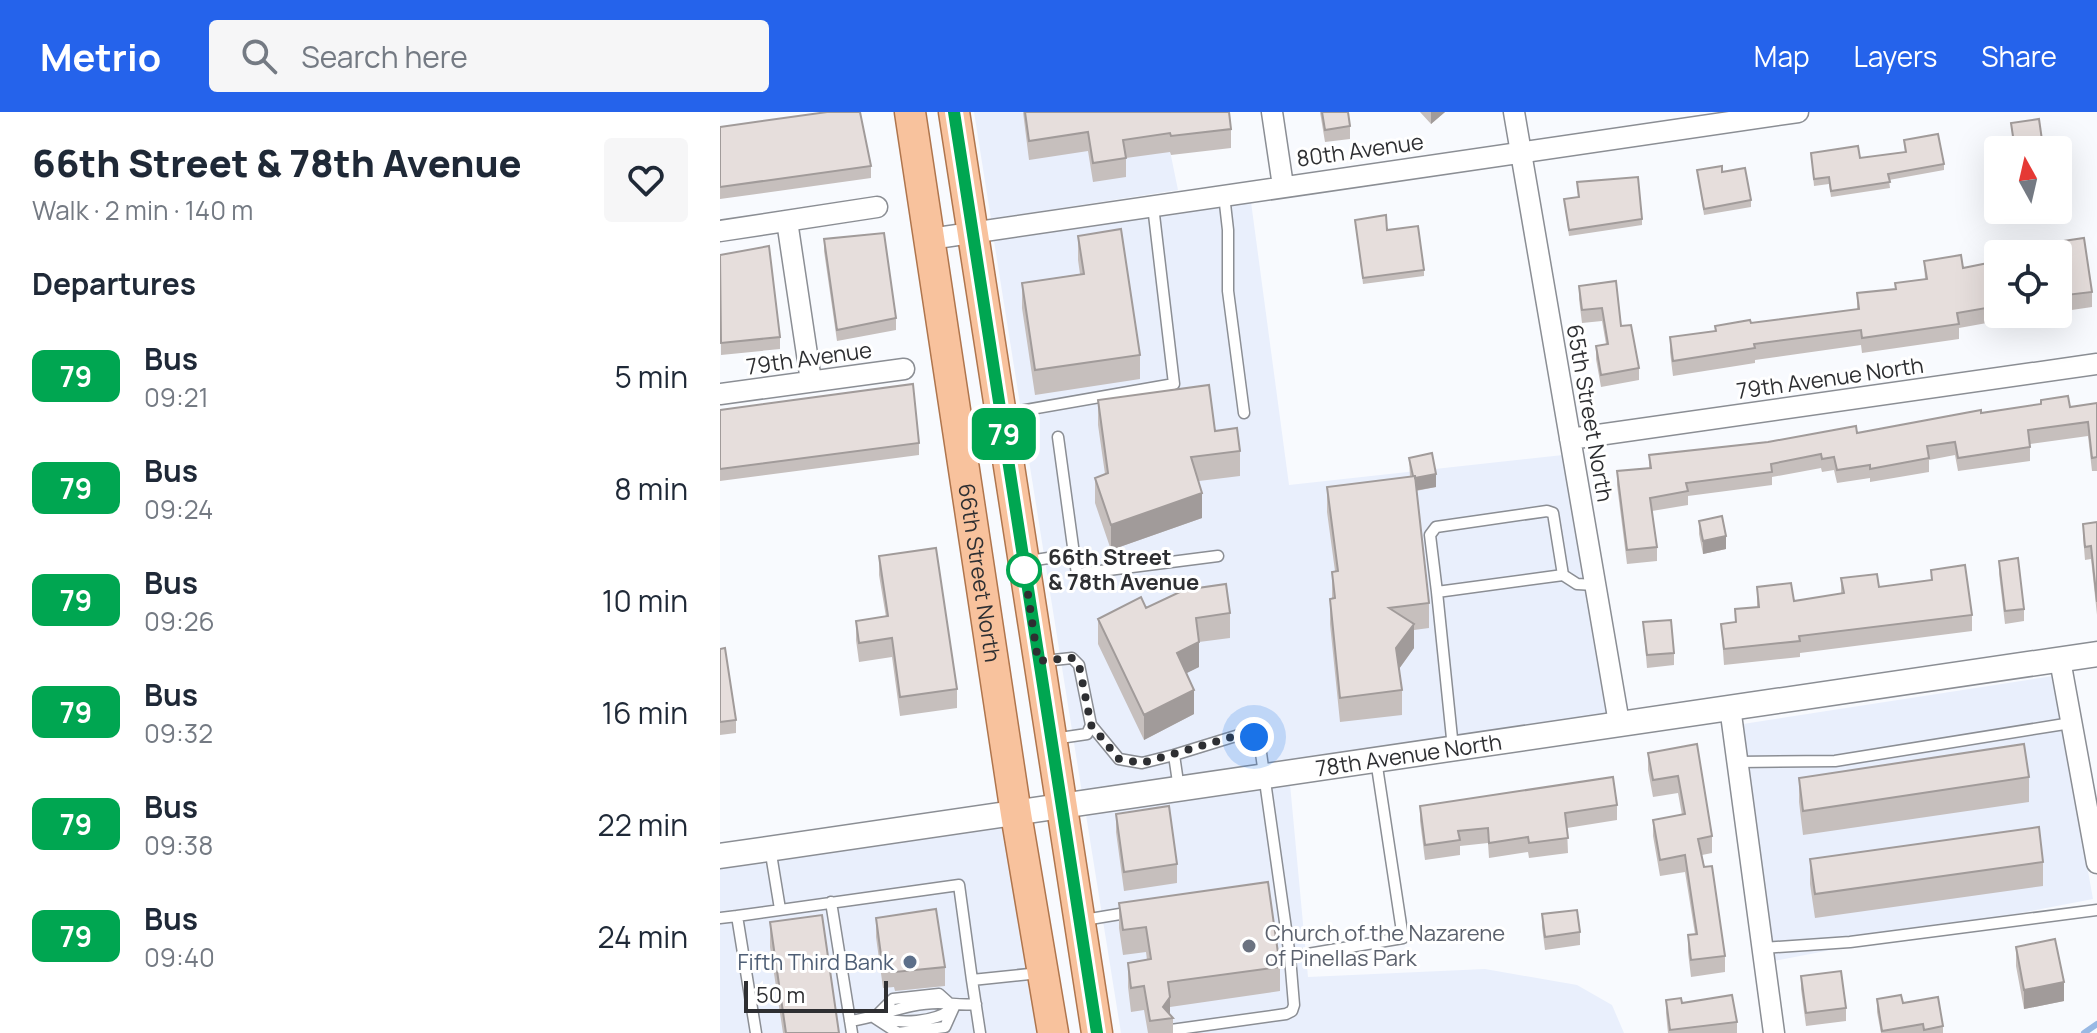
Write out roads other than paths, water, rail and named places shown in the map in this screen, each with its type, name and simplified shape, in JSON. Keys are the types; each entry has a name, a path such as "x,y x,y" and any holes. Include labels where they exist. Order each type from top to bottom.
{"main road":[{"name":"66th Street North","path":"910,112 1016,814 1053,1033"},
{"name":"66th Street North","path":"954,112 1059,808 1097,1033"}],"street":[{"path":"1272,112 1283,186"},
{"name":"65th Street North","path":"1514,112 1619,723"},
{"name":"80th Avenue","path":"930,239 1798,112"},
{"path":"720,231 877,207"},
{"path":"787,221 811,381"},
{"name":"79th Avenue North","path":"1570,439 2097,364"},
{"name":"79th Avenue","path":"720,394 904,369"},
{"name":"78th Avenue North","path":"720,856 2097,654"},
{"path":"2060,660 2097,863"},
{"path":"1730,707 1774,1033"}],"lane":[{"path":"1224,195 1228,230 1228,291 1244,413"},
{"path":"1001,415 1174,384 1153,206"},
{"path":"1058,437 1077,574 1218,556"},
{"path":"1453,748 1430,535 1436,527 1547,511 1553,513 1557,523 1563,575"},
{"path":"1023,561 1074,554"},
{"path":"1437,592 1563,575 1577,584 1595,585"},
{"path":"1038,661 1072,658 1079,665 1091,725 1119,759 1142,763 1239,735 1254,737 1260,746 1290,957 1292,1011 1171,1030"},
{"path":"1738,762 1835,761 2071,723"},
{"path":"1049,740 1087,734 1091,725"},
{"path":"1174,755 1179,790"},
{"path":"1290,957 1403,938 1376,760"},
{"path":"770,848 780,909"},
{"path":"720,918 959,885 980,1033"},
{"path":"1265,892 1281,890"},
{"path":"831,902 852,1033"},
{"path":"1078,920 1144,910"},
{"path":"1763,948 1864,941 2097,910"},
{"path":"737,916 756,1033"},
{"path":"972,980 1044,973"},
{"path":"850,1021 875,1018 895,1009 940,1003 954,1007 976,1004"},
{"path":"875,1018 898,1033 945,1027 954,1007"}],"waterway":[{"path":"2084,1033 2097,1024"}],"place":[{"name":"66th Street & 78th Avenue","path":"1024,570"},
{"name":"Church of the Nazarene of Pinellas Park","path":"1249,946"},
{"name":"Fifth Third Bank","path":"910,962"}]}
